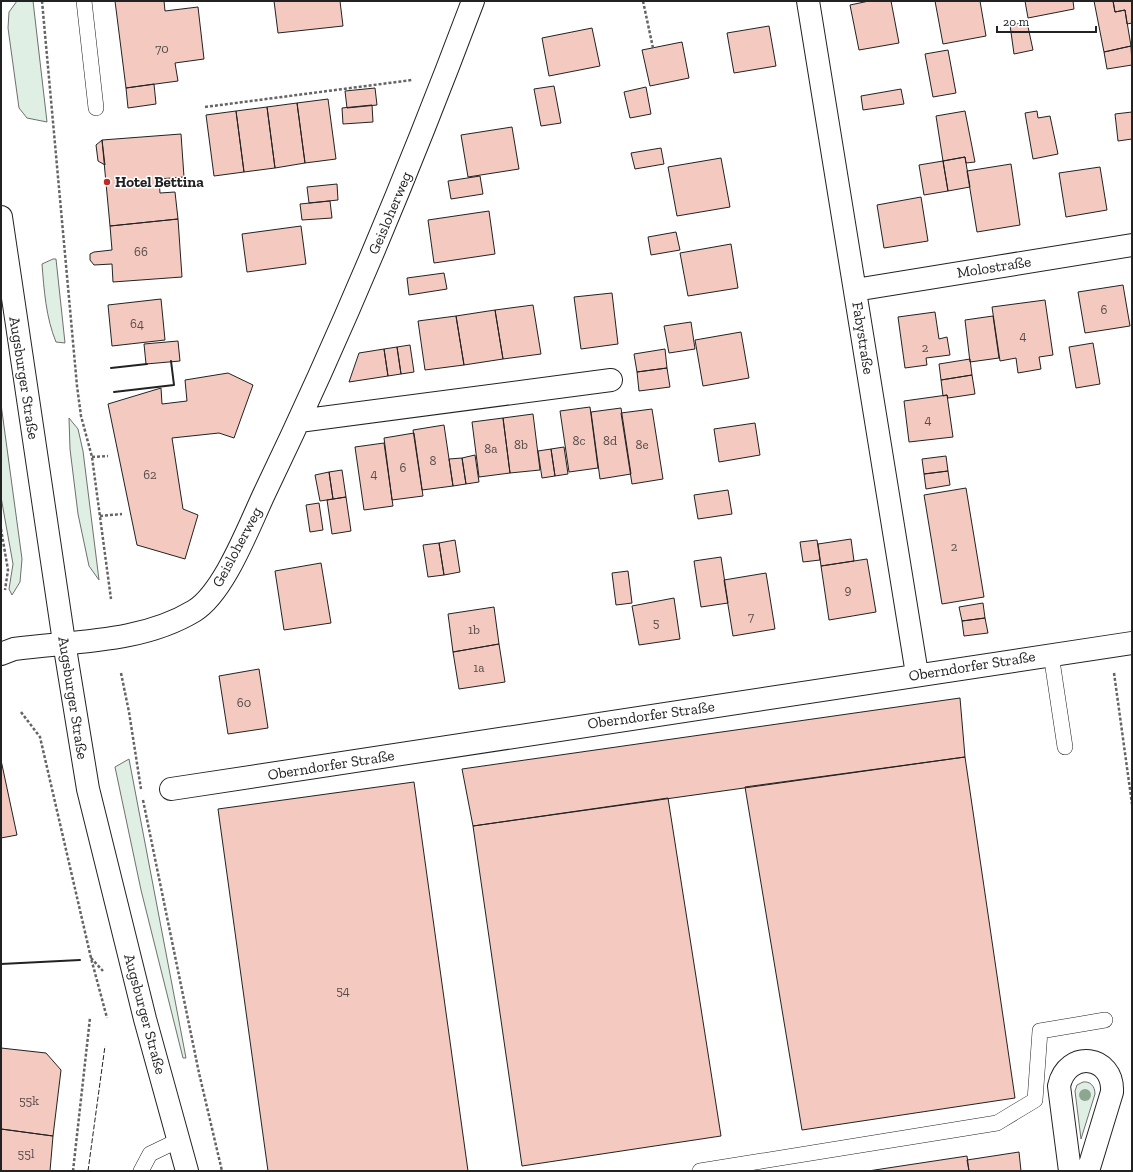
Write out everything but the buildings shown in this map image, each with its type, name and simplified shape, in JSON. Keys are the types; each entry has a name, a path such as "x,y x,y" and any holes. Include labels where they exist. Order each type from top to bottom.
{"street":[{"name":"Geisloherweg","path":"1,654 14,649 146,632 195,610 218,587 299,421 397,198 473,1"},
{"name":"Fabystraße","path":"808,1 917,674"},
{"name":"Augsburger Straße","path":"1,217 64,642 88,789 146,1019 187,1171"},
{"name":"Molostraße","path":"855,290 1132,245"},
{"path":"299,421 611,380"},
{"name":"Oberndorfer Straße","path":"171,789 917,674 1132,643"},
{"path":"1070,1171 1060,1094 1061,1078 1071,1065 1088,1061 1103,1067 1109,1074 1113,1083 1112,1092 1088,1171"}],"lane":[{"path":"84,1 96,108"},
{"path":"1051,654 1065,747"},
{"path":"1035,1100 1040,1032 1104,1020"},
{"path":"700,1171 997,1123 1035,1100 1060,1094"},
{"path":"140,1171 150,1154 179,1140"}],"path":[{"path":"42,1 77,386 81,416 92,456 111,599"},
{"path":"643,1 653,48"},
{"path":"205,107 412,80"},
{"path":"92,456 108,456"},
{"path":"100,516 122,514"},
{"path":"1,529 8,570 5,590"},
{"path":"1111,646 1132,804"},
{"path":"121,673 129,712 142,794 197,1066 222,1171"},
{"path":"21,712 40,736 91,958 107,1018"},
{"path":"73,1171 90,1018"}],"green space":[{"path":"17,1 33,1 47,122 27,118 19,108 8,28 9,12"},
{"path":"56,259 65,343 56,342 46,304 42,264"},
{"path":"1,404 22,559 20,582 12,595 9,589 13,564 1,497"},
{"path":"69,418 78,429 83,451 99,580 89,566 78,514 70,449"},
{"path":"129,759 186,1058 183,1058 141,890 115,767"},
{"path":"1083,1082 1088,1082 1092,1085 1095,1094 1081,1139 1075,1091 1077,1085"}],"fence":[{"path":"88,1171 105,1046"}],"wall":[{"path":"114,392 174,385 171,361"},
{"path":"111,368 147,364"},
{"path":"1,964 80,960"}],"place":[{"name":"Hotel Bettina","path":"107,182"}]}
